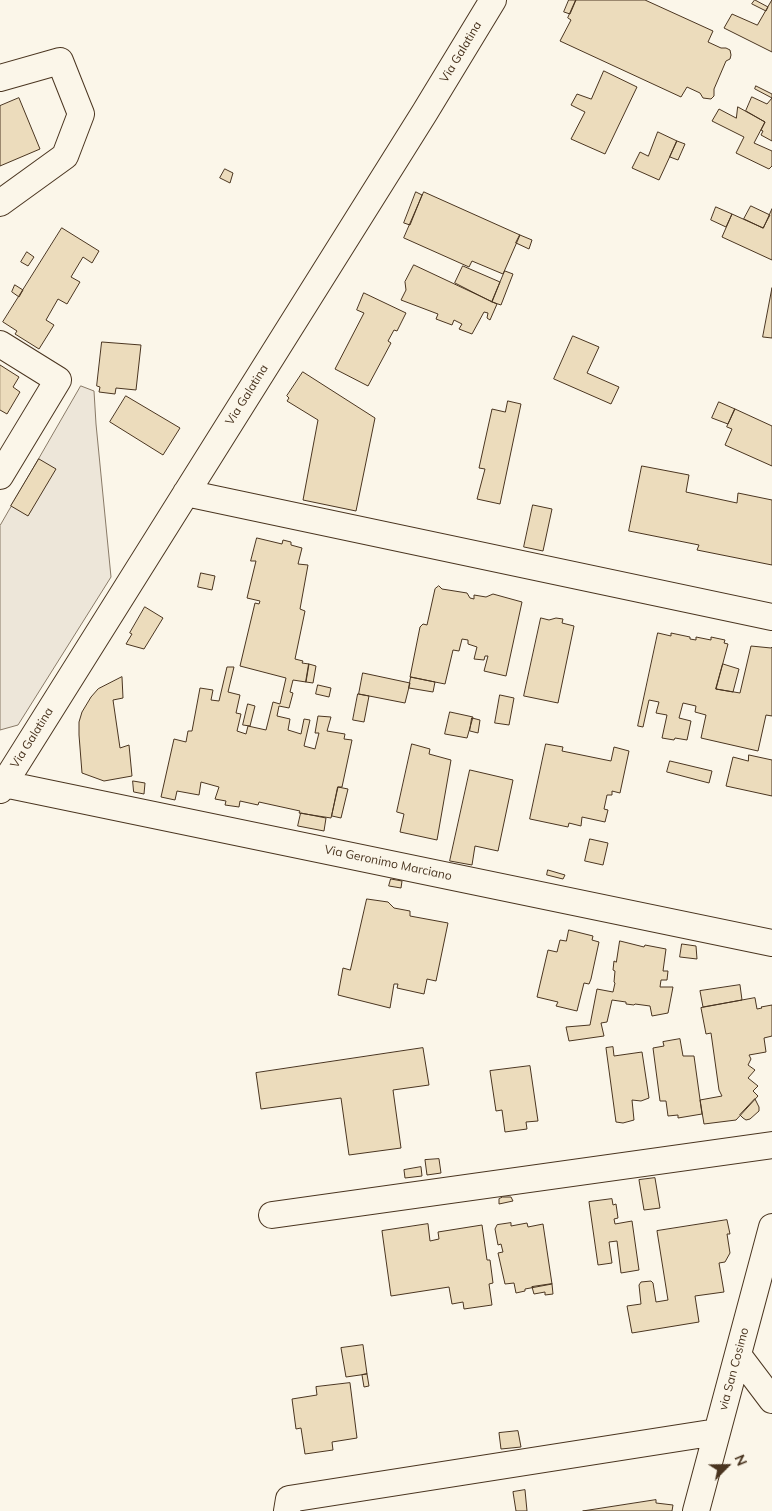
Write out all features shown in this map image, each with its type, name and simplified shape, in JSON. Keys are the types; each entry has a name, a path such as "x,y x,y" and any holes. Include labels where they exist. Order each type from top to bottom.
{"street":[{"name":"Via Galatina","path":"5,773 186,492 425,112 493,0"},
{"path":"0,78 60,61 81,114 65,156 0,203"},
{"path":"0,344 58,380 0,476"},
{"path":"186,492 772,616"},
{"name":"Via Geronimo Marciano","path":"5,773 772,943"},
{"path":"272,1215 772,1145"},
{"name":"via San Cosimo","path":"696,1511 772,1228"},
{"path":"738,1355 772,1400"},
{"path":"287,1511 289,1500 717,1432"}],"shaded area":[{"path":"81,386 94,391 111,577 18,725 0,730 0,526"}],"building":[{"path":"569,0 576,0 570,14 564,12"},
{"path":"576,0 645,0 713,31 708,42 730,50 731,55 730,59 726,61 714,89 714,96 711,99 703,98 700,93 687,87 681,97 560,41 571,20 568,18"},
{"path":"755,0 768,7 766,11 752,4"},
{"path":"772,0 772,52 724,28 732,14 757,25"},
{"path":"604,71 637,87 605,154 571,139 585,112 571,105 577,94 591,99"},
{"path":"756,86 772,94 772,98 755,89"},
{"path":"752,97 767,104 772,98 772,141 761,135 765,122 746,111"},
{"path":"19,98 40,149 0,166 0,106"},
{"path":"738,107 765,122 754,143 772,151 772,166 769,169 736,153 744,137 712,121 719,109 736,118"},
{"path":"658,132 677,141 659,180 632,168 640,152 648,156"},
{"path":"677,141 685,144 678,160 670,157"},
{"path":"225,169 233,173 230,183 220,178"},
{"path":"416,192 422,195 410,225 404,223"},
{"path":"424,192 520,235 503,274 472,261 469,267 404,238"},
{"path":"751,206 770,215 763,228 744,219"},
{"path":"716,207 732,214 726,227 711,220"},
{"path":"772,209 772,260 722,237 732,214 763,228"},
{"path":"62,228 99,251 92,263 83,257 71,277 80,282 67,304 58,299 46,320 54,325 39,349 15,334 17,331 3,322"},
{"path":"520,235 532,240 529,249 516,243"},
{"path":"27,252 34,257 28,266 21,262"},
{"path":"414,265 497,304 490,320 487,318 488,313 484,312 472,334 459,329 462,324 454,320 452,325 436,319 438,314 401,300 406,290 405,282"},
{"path":"463,266 500,282 492,302 455,283"},
{"path":"505,271 513,274 501,305 492,302"},
{"path":"15,285 23,290 19,297 12,292"},
{"path":"772,288 772,338 763,337"},
{"path":"364,293 406,313 397,331 394,330 388,341 391,343 368,386 335,369 364,313 357,310"},
{"path":"573,336 599,347 587,373 619,387 611,404 554,379"},
{"path":"102,342 141,345 136,390 116,388 115,394 99,392 100,387 97,386"},
{"path":"0,365 19,377 13,387 20,392 7,414 0,410"},
{"path":"303,372 375,418 356,511 303,500 318,420 287,401 289,398 287,396"},
{"path":"126,396 180,428 163,455 110,422"},
{"path":"508,401 521,404 500,504 477,499 485,469 479,468 492,409 505,412"},
{"path":"719,402 735,409 728,424 712,418"},
{"path":"735,409 772,426 772,466 725,445 732,429 727,427"},
{"path":"39,459 56,469 28,516 11,506"},
{"path":"642,466 689,475 686,492 737,503 738,493 772,500 772,565 697,550 699,545 629,531"},
{"path":"533,505 552,509 543,551 524,547"},
{"path":"257,538 282,544 283,540 291,542 291,545 302,548 298,564 308,565 300,609 305,611 295,659 309,664 306,682 293,680 290,692 293,693 289,708 279,706 277,716 290,719 288,730 301,734 304,719 310,720 304,746 315,749 319,733 315,733 318,716 331,717 327,731 345,734 344,739 352,740 342,787 338,787 331,818 299,813 300,811 259,802 258,805 240,801 239,807 225,805 226,801 215,799 219,787 201,782 199,795 177,791 175,800 161,797 174,739 186,742 188,731 192,731 200,688 213,690 211,700 219,701 227,667 234,667 228,692 240,695 236,713 241,714 237,731 246,734 248,726 266,730 273,702 280,704 286,678 240,666 255,603 259,604 260,601 247,598 256,561 251,561"},
{"path":"201,573 215,576 212,590 198,587"},
{"path":"439,586 442,589 467,593 470,598 474,599 474,595 486,597 493,594 522,602 506,676 484,671 488,656 485,656 484,660 474,659 477,647 468,644 468,640 462,639 459,651 453,650 445,684 410,677 420,627 423,624 427,625 435,589"},
{"path":"145,607 163,618 144,649 126,644"},
{"path":"541,618 549,620 563,619 562,623 574,626 558,703 524,696"},
{"path":"658,633 671,636 671,633 696,640 696,637 711,640 711,637 725,640 724,643 728,644 716,689 740,693 751,646 772,647 772,716 766,715 758,751 701,738 706,715 695,712 696,706 683,703 679,718 691,721 687,740 662,738 667,715 656,713 659,702 649,700 643,727 638,726"},
{"path":"309,664 316,666 313,683 306,682"},
{"path":"723,664 739,669 733,692 716,689"},
{"path":"363,673 410,683 405,703 359,694"},
{"path":"122,677 123,698 113,700 120,748 129,745 132,776 104,781 82,773 79,722 82,712 98,689"},
{"path":"411,677 435,682 433,692 409,688"},
{"path":"318,685 331,688 329,697 316,694"},
{"path":"358,694 369,696 364,722 353,720"},
{"path":"500,695 514,698 509,725 495,723"},
{"path":"248,704 255,706 250,726 243,725"},
{"path":"450,712 473,717 467,738 445,734"},
{"path":"472,718 480,720 478,733 470,731"},
{"path":"412,744 430,749 429,754 451,760 437,840 400,832 404,814 397,812"},
{"path":"546,744 563,747 562,751 611,761 614,747 629,751 620,793 612,791 612,795 607,795 604,809 608,810 605,822 582,817 581,826 569,823 568,827 530,819"},
{"path":"749,755 772,760 772,796 726,786 733,757 748,761"},
{"path":"670,761 712,771 709,783 667,772"},
{"path":"470,770 513,780 498,851 475,846 472,865 450,861"},
{"path":"133,781 145,783 144,794 134,792"},
{"path":"338,787 348,789 341,818 332,816"},
{"path":"301,813 326,818 324,831 298,826"},
{"path":"590,839 608,843 603,865 585,861"},
{"path":"548,870 565,875 563,879 547,875"},
{"path":"391,879 402,881 401,888 389,886"},
{"path":"367,899 388,902 394,908 410,911 410,916 448,923 436,981 427,979 424,994 397,988 398,984 394,984 390,1008 338,995 343,968 350,970"},
{"path":"569,930 593,936 592,940 599,942 591,979 589,984 584,983 577,1011 556,1006 558,1002 537,997 548,950 557,952 560,940 566,941"},
{"path":"620,941 644,947 645,945 666,949 663,971 668,971 667,980 661,980 660,987 673,987 668,1013 652,1016 650,1006 626,1004 626,1002 612,1000 607,1022 601,1023 604,1036 569,1041 566,1027 590,1025 597,989 613,992 615,983 614,961 616,962"},
{"path":"682,944 696,946 697,959 680,957"},
{"path":"740,985 742,1000 703,1007 700,991"},
{"path":"755,998 757,1009 772,1005 772,1036 764,1038 766,1052 749,1055 751,1059 748,1065 755,1070 748,1078 758,1086 753,1091 758,1096 736,1120 704,1124 700,1100 722,1096 719,1090 711,1033 706,1034 701,1008"},
{"path":"680,1039 683,1056 694,1056 702,1114 678,1118 678,1115 668,1116 666,1101 660,1101 653,1048 664,1046 663,1042"},
{"path":"613,1047 614,1056 642,1052 649,1098 641,1101 632,1100 634,1120 623,1123 616,1122 606,1048"},
{"path":"423,1048 429,1085 393,1090 401,1148 349,1155 341,1098 261,1109 256,1073"},
{"path":"530,1066 538,1121 526,1122 527,1129 505,1132 502,1110 496,1111 490,1071"},
{"path":"755,1099 759,1111 746,1120 740,1115"},
{"path":"439,1159 441,1173 427,1175 425,1160"},
{"path":"421,1167 422,1176 405,1178 404,1170"},
{"path":"655,1178 660,1208 644,1210 639,1180"},
{"path":"511,1197 513,1201 499,1204 499,1199"},
{"path":"612,1199 613,1205 616,1204 618,1218 614,1219 615,1224 632,1221 639,1270 621,1273 617,1241 609,1242 612,1263 598,1265 589,1202"},
{"path":"727,1220 730,1234 727,1234 730,1253 725,1262 719,1263 724,1292 695,1296 699,1322 632,1333 627,1306 641,1304 639,1285 641,1282 651,1281 653,1283 656,1302 668,1300 657,1231"},
{"path":"511,1223 511,1226 527,1223 528,1227 543,1224 552,1284 525,1289 525,1291 516,1293 514,1283 505,1284 498,1253 503,1252 501,1244 498,1245 495,1229 497,1225"},
{"path":"428,1224 430,1241 439,1239 438,1232 482,1225 487,1260 490,1260 493,1283 489,1284 492,1305 464,1309 463,1302 452,1304 449,1287 391,1296 382,1231"},
{"path":"552,1284 553,1294 545,1295 545,1292 534,1294 532,1287"},
{"path":"363,1345 367,1374 346,1377 341,1348"},
{"path":"367,1374 369,1386 364,1387 362,1375"},
{"path":"350,1383 357,1438 332,1442 333,1450 305,1454 301,1428 296,1429 292,1399 317,1395 316,1387"},
{"path":"518,1431 521,1447 501,1449 499,1433"},
{"path":"525,1490 527,1511 516,1511 513,1492"},
{"path":"656,1500 656,1503 673,1505 672,1511 583,1511"}]}
